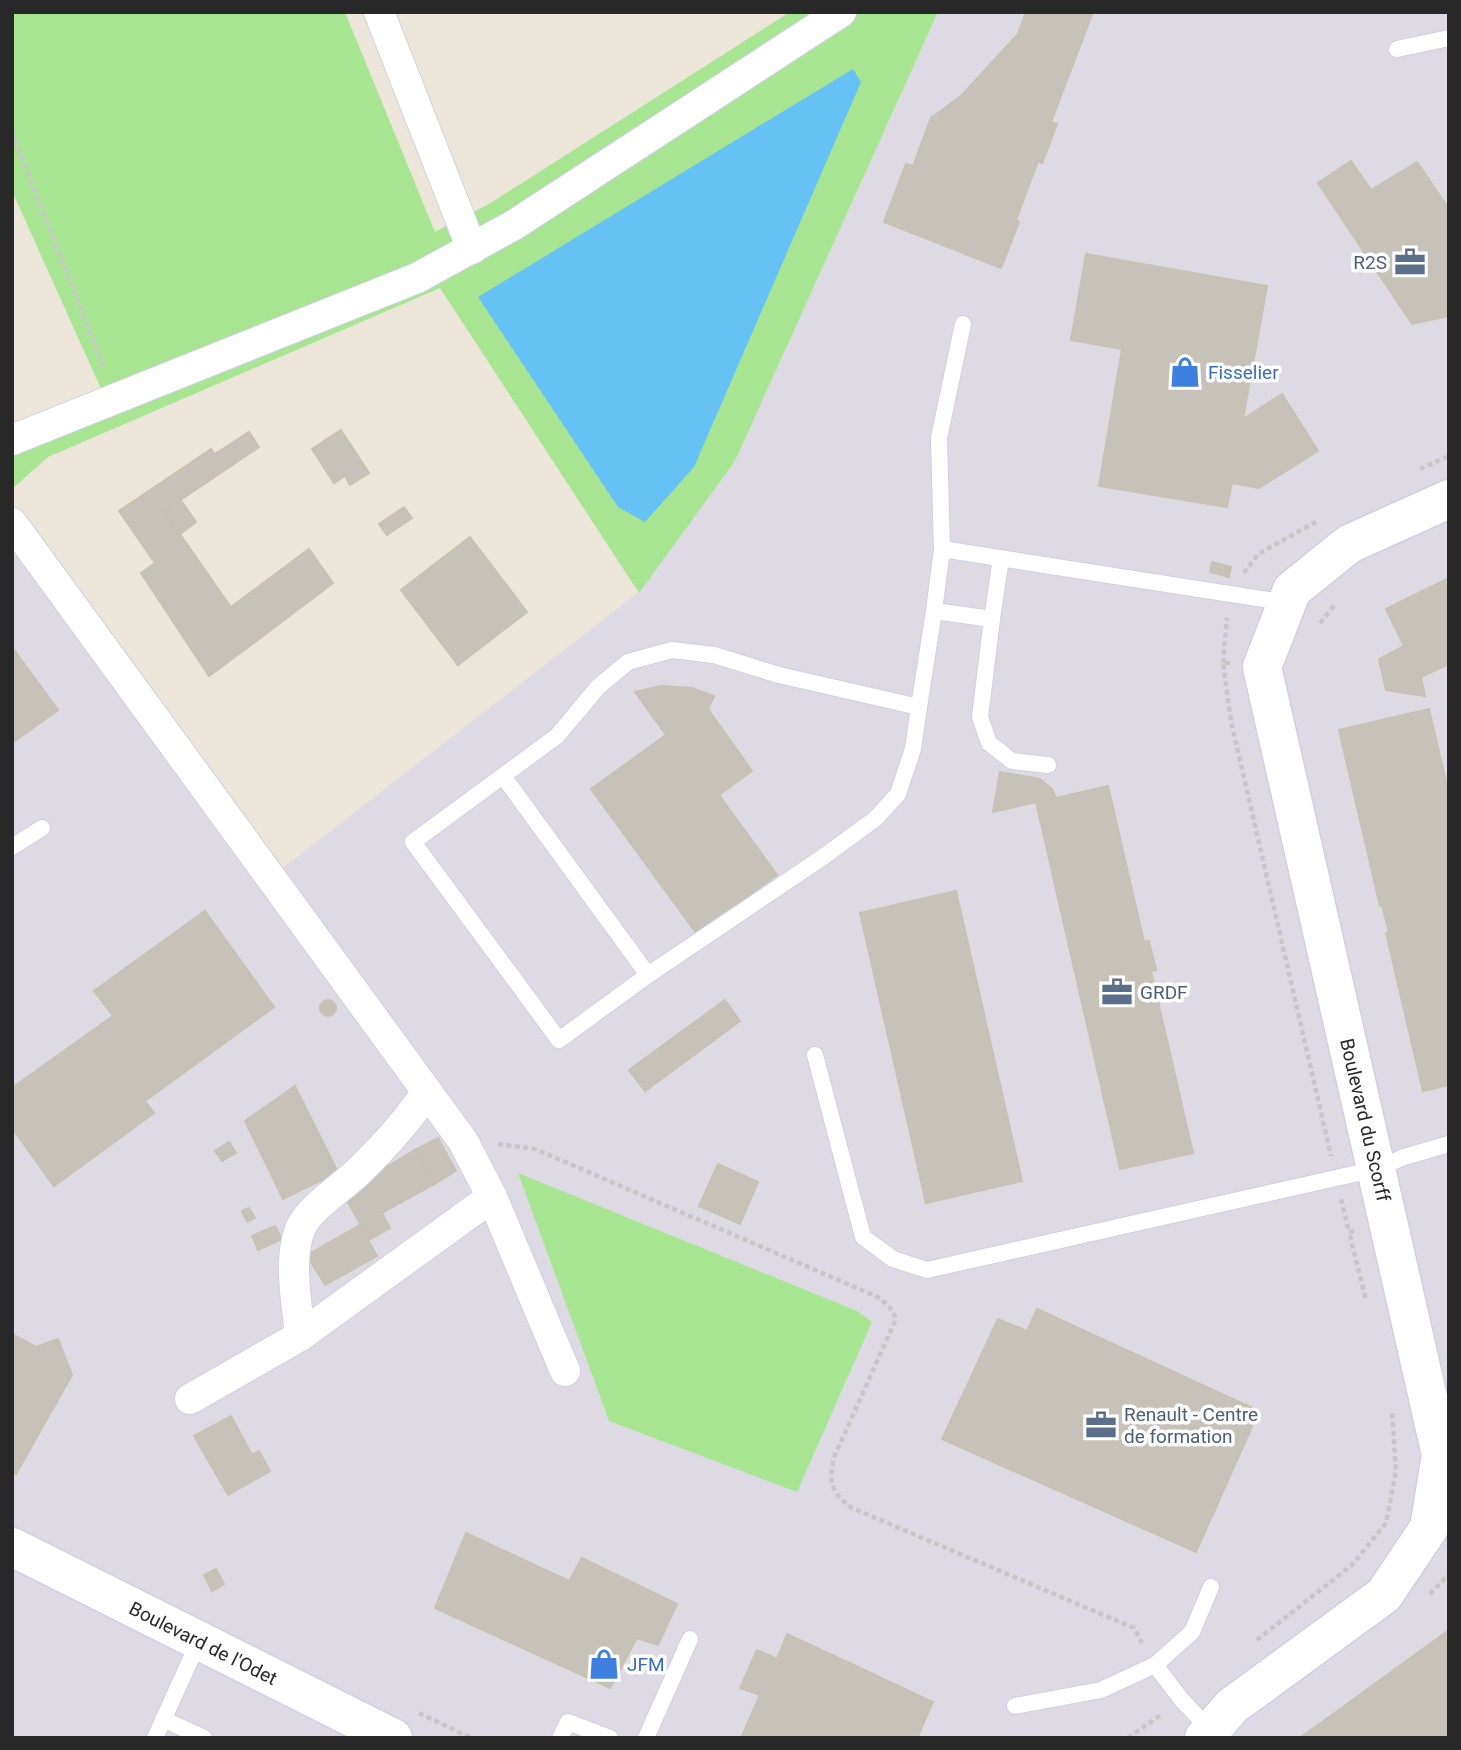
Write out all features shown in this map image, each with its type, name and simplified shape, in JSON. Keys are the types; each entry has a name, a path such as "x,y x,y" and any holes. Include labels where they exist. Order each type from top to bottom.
{"street":[{"path":"379,12 472,249"},
{"path":"12,440 417,278 514,225 841,12"},
{"name":"Boulevard du Scorff","path":"1201,1735 1232,1706 1384,1595 1429,1528 1441,1455 1262,667 1292,590 1349,544 1449,499"},
{"path":"12,523 463,1141 492,1197 565,1371"},
{"path":"300,1336 294,1266 301,1228 323,1201 355,1175 400,1130 427,1092"},
{"path":"190,1399 300,1336 492,1197"},
{"name":"Boulevard de l'Odet","path":"12,1547 393,1738"}],"lane":[{"path":"1397,49 1449,38"},
{"path":"919,707 779,675 714,655 672,650 628,662 598,687 557,736 413,842 559,1040 648,975 823,858 875,818 898,794 913,749 942,549 939,438 963,324"},
{"path":"942,549 1287,603"},
{"path":"1001,558 980,717 989,743 1012,761 1048,765"},
{"path":"934,611 992,619"},
{"path":"503,776 648,975"},
{"path":"12,847 41,828"},
{"path":"815,1055 863,1237 893,1259 927,1270 1376,1169 1404,1157 1449,1144"},
{"path":"1015,1706 1101,1690 1155,1665 1192,1632 1211,1587"},
{"path":"646,1738 690,1639"},
{"path":"154,1738 199,1640"},
{"path":"1155,1665 1181,1699 1201,1735"},
{"path":"163,1718 204,1738"},
{"path":"559,1738 568,1722 610,1738"}],"path":[{"path":"12,132 116,399"},
{"path":"1319,625 1340,599"},
{"path":"463,1141 535,1149 880,1298 892,1310 896,1319 835,1455 830,1476 840,1499 852,1507 1134,1628 1155,1665"},
{"path":"1368,1308 1349,1232 1387,1221"},
{"path":"1251,1645 1352,1564 1386,1523 1396,1471 1392,1409"},
{"path":"1128,1738 1181,1699"}],"shaded area":[{"path":"938,12 1449,12 1449,1738 12,1738 12,559 18,554 261,885 639,592 735,461"}],"green space":[{"path":"12,12 345,12 435,232 489,204 790,12 938,12 735,461 639,593 440,288 48,457 12,489 12,450 103,393 12,191"},
{"path":"518,1173 857,1311 872,1322 797,1492 609,1421"}],"water":[{"path":"853,69 861,82 694,467 645,522 618,507 478,297"}],"building":[{"path":"1026,12 1093,12 1051,122 1057,124 1042,163 1038,161 1001,268 884,222 906,164 913,166 931,118 961,96 1018,34"},
{"name":"R2S","path":"1351,161 1371,190 1417,162 1449,209 1449,316 1412,324 1318,183"},
{"name":"Fisselier","path":"1086,254 1267,286 1243,419 1282,394 1318,451 1259,488 1232,483 1227,507 1099,486 1122,349 1071,340"},
{"path":"341,430 369,473 350,485 345,476 334,483 312,449"},
{"path":"249,432 259,447 164,511 255,642 209,676 141,573 155,563 119,511 211,449 215,454"},
{"path":"180,499 196,522 180,534 164,511"},
{"path":"404,507 412,518 387,535 379,524"},
{"path":"470,537 527,612 458,665 401,590"},
{"path":"309,549 333,583 255,642 231,607"},
{"path":"1212,562 1231,567 1229,577 1210,572"},
{"path":"1449,578 1449,664 1421,677 1425,696 1386,690 1379,659 1404,646 1386,609"},
{"path":"12,647 58,710 12,743"},
{"path":"661,686 692,688 714,696 708,709 752,771 719,795 777,875 697,934 591,789 666,735 635,692"},
{"path":"1429,709 1449,794 1449,1085 1423,1091 1386,933 1389,932 1382,905 1380,906 1339,730"},
{"path":"1000,772 1040,779 1052,789 1056,798 1108,786 1144,942 1149,941 1156,970 1151,971 1193,1153 1120,1169 1036,802 993,812"},
{"path":"956,891 1022,1181 926,1203 860,913"},
{"path":"205,911 274,1007 145,1101 154,1113 54,1186 12,1128 12,1088 113,1016 94,991"},
{"path":"325,1000 331,1000 336,1008 334,1014 325,1016 320,1011 320,1005"},
{"path":"725,1000 740,1021 645,1091 629,1070"},
{"path":"295,1086 338,1172 283,1199 245,1121"},
{"path":"438,1138 456,1171 434,1184 415,1150"},
{"path":"229,1142 236,1153 222,1161 215,1151"},
{"path":"415,1150 434,1184 382,1213 390,1228 369,1240 343,1193"},
{"path":"718,1164 758,1182 740,1224 699,1206"},
{"path":"249,1208 255,1218 247,1222 242,1211"},
{"path":"360,1225 377,1256 325,1285 307,1255"},
{"path":"275,1226 282,1239 258,1250 252,1236"},
{"name":"Renault - Centre de formation","path":"1037,1309 1259,1411 1196,1552 942,1439 998,1319 1027,1331"},
{"path":"12,1334 36,1347 58,1339 72,1375 16,1474 12,1472"},
{"path":"231,1416 252,1455 259,1451 270,1471 228,1495 194,1436"},
{"path":"466,1533 569,1581 582,1558 677,1604 658,1645 637,1638 610,1688 435,1608"},
{"path":"216,1569 224,1584 212,1591 204,1575"},
{"path":"1449,1630 1449,1738 1300,1738"},
{"path":"787,1634 933,1702 917,1738 741,1738 760,1695 740,1688 757,1650 777,1659"}],"place":[{"name":"R2S","path":"1410,262"},
{"name":"Fisselier","path":"1185,372"},
{"name":"GRDF","path":"1117,992"},
{"name":"Renault - Centre de formation","path":"1101,1425"},
{"name":"JFM","path":"604,1664"}]}
